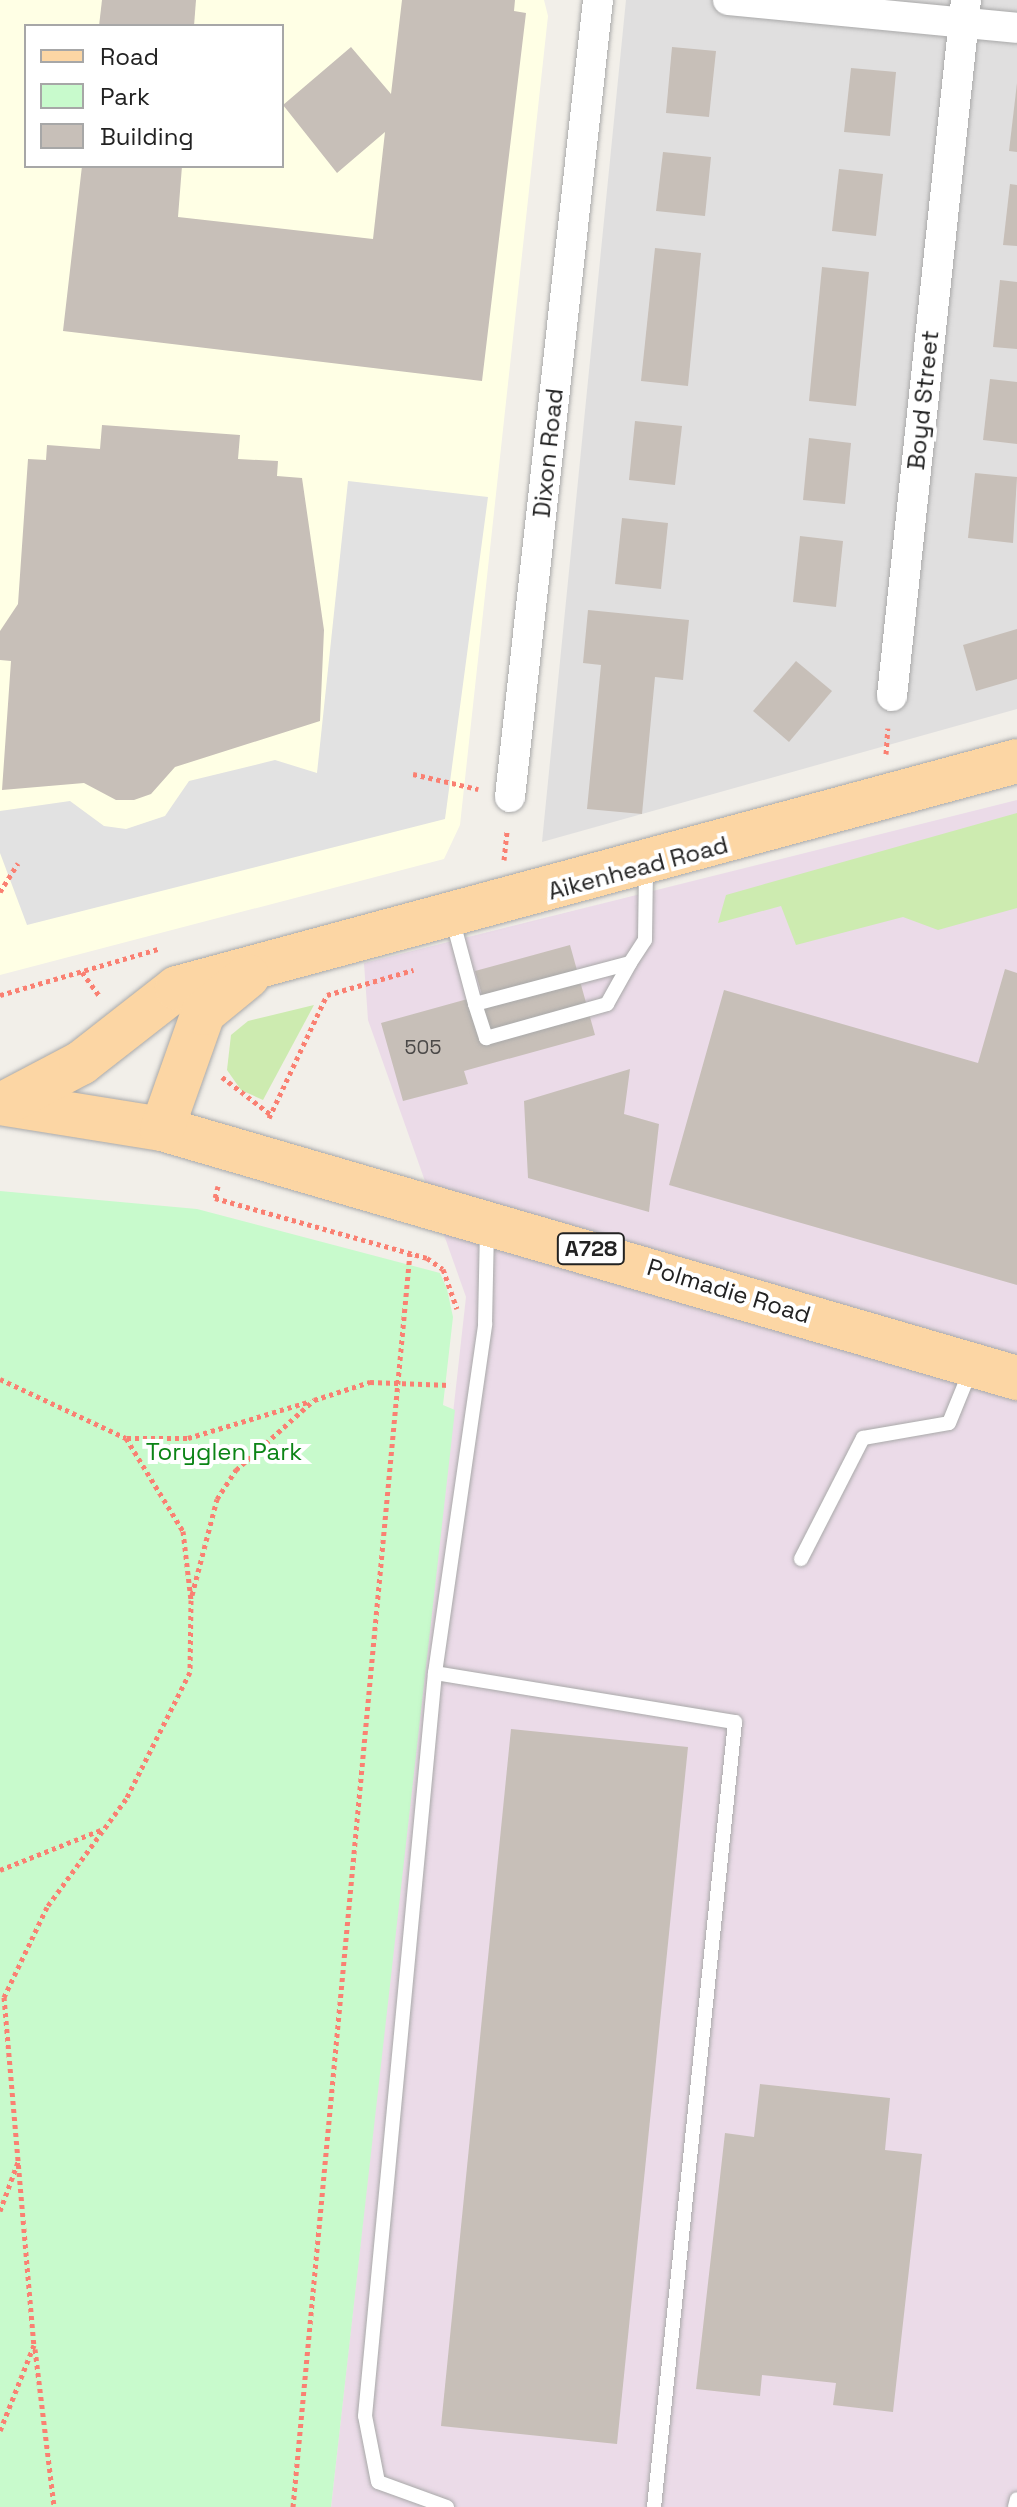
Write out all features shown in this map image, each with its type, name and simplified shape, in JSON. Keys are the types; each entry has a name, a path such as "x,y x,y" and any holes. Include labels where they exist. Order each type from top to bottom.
{"main road":[{"name":"Aikenhead Road","path":"3,1103 81,1063 177,988 257,968 457,937 502,905 1017,761"},
{"name":"Aikenhead Road","path":"3,1103 162,1129 203,1013 257,968"},
{"name":"Polmadie Road","path":"162,1129 487,1218 1017,1378"}],"street":[{"name":"Dixon Road","path":"510,797 598,0"},
{"path":"728,0 965,11 1017,28"},
{"name":"Boyd Street","path":"892,696 965,11"}],"lane":[{"path":"457,937 486,1038 607,1004 645,940 646,866"},
{"path":"475,1004 630,963"},
{"path":"447,2507 378,2482 365,2416 435,1673 478,1387 485,1313 487,1218"},
{"path":"801,1559 863,1438 949,1423 973,1365"},
{"path":"435,1673 735,1722 654,2507"},
{"path":"1015,2507 1017,2499"}],"path":[{"path":"882,800 892,696"},
{"path":"413,774 510,797 502,905"},
{"path":"0,892 18,863"},
{"path":"457,937 327,995 274,1099 215,1198 410,1253 443,1269 457,1309 485,1313"},
{"path":"293,2507 401,1380 410,1253"},
{"path":"0,1379 126,1438 188,1438 314,1400 401,1380 478,1387"},
{"path":"191,1600 217,1499 236,1470 314,1400"},
{"path":"4,1997 47,1907 104,1829 190,1672 191,1600 183,1531 126,1438"},
{"path":"0,1870 104,1829"},
{"path":"0,1986 4,1997 20,2156 34,2345 54,2507"},
{"path":"0,2211 20,2156"},
{"path":"0,2431 34,2345"}],"shaded area":[{"path":"0,0 544,0 548,16 460,825 444,859 0,975"},
{"path":"626,0 1017,0 1017,709 542,842"},
{"path":"348,481 488,497 445,819 27,925 0,853 0,811 70,801 104,826 126,829 165,816 189,781 275,760 317,773"},
{"path":"1017,800 1017,2507 331,2507 466,1297 368,1020 364,963"}],"green space":[{"path":"1017,813 1017,908 938,930 903,917 796,945 781,906 718,923 726,895"},
{"path":"314,1005 263,1100 241,1090 227,1070 231,1035 248,1021"},
{"name":"Toryglen Park","path":"0,1191 197,1209 440,1273 447,1289 453,1317 443,1405 455,1410 331,2507 0,2507"}],"building":[{"path":"102,0 196,0 194,24 99,24"},
{"path":"402,0 515,0 514,11 526,13 482,381 63,331 82,168 182,168 178,217 373,239 385,132 337,173 284,104 351,47 391,94"},
{"path":"672,47 716,51 709,117 666,113"},
{"path":"851,68 896,72 890,136 844,132"},
{"path":"1017,83 1017,152 1009,151"},
{"path":"663,152 711,157 705,216 656,211"},
{"path":"839,169 883,174 876,236 832,231"},
{"path":"1010,184 1017,185 1017,246 1003,245"},
{"path":"655,248 701,253 688,386 641,381"},
{"path":"822,267 869,272 856,406 809,401"},
{"path":"1000,280 1017,282 1017,349 993,347"},
{"path":"990,379 1017,382 1017,444 983,440"},
{"path":"635,421 682,426 675,485 629,480"},
{"path":"102,425 240,435 238,459 278,461 277,476 302,478 324,630 320,721 175,767 151,794 134,800 116,800 84,783 2,790 11,661 0,660 0,631 18,604 28,459 46,460 47,445 100,449"},
{"path":"809,438 851,443 845,504 803,500"},
{"path":"975,473 1017,477 1013,543 968,538"},
{"path":"622,518 668,523 661,589 615,584"},
{"path":"800,536 843,541 836,607 793,602"},
{"path":"588,610 689,620 683,680 655,677 642,814 587,809 601,665 583,663"},
{"path":"1017,629 1017,679 976,691 963,645"},
{"path":"796,661 832,691 789,742 753,711"},
{"path":"570,945 595,1035 464,1071 468,1084 403,1101 381,1023 482,995 475,971"},
{"path":"1005,969 1017,973 1017,1285 669,1185 724,990 978,1063"},
{"path":"630,1069 624,1114 659,1124 649,1212 528,1178 524,1101"},
{"path":"511,1729 688,1747 617,2444 441,2426"},
{"path":"760,2084 890,2098 885,2150 922,2154 893,2412 833,2405 836,2383 762,2375 760,2396 696,2389 725,2133 754,2137"}]}
